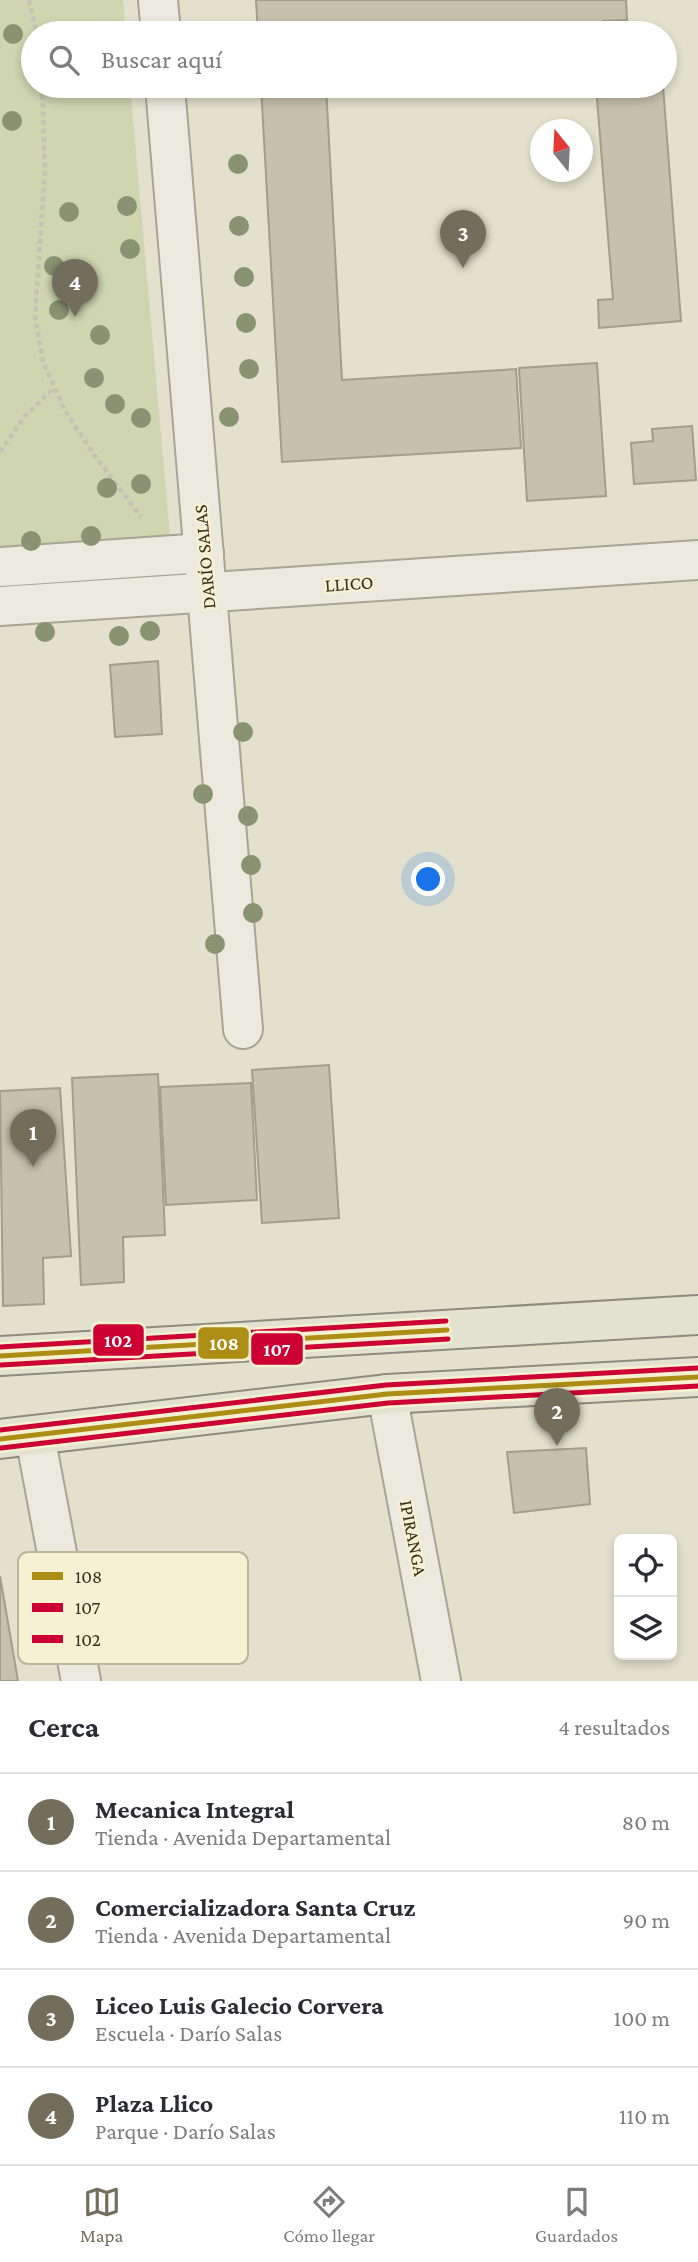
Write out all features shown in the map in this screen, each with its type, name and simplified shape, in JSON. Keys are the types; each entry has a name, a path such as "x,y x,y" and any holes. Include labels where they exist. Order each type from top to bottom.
{"main road":[{"path":"0,1356 698,1315"},
{"path":"18,1437 387,1394 698,1377"}],"street":[{"path":"158,0 160,21"},
{"name":"DARÍO SALAS","path":"166,98 243,1029"},
{"path":"0,567 204,553"},
{"name":"LLICO","path":"0,606 698,560"},
{"name":"IPIRANGA","path":"387,1394 441,1681"},
{"path":"18,1437 48,1552"},
{"path":"77,1664 81,1681"}],"path":[{"path":"29,0 36,21"},
{"path":"42,98 45,170 35,316 43,362 54,388 95,456 145,524"},
{"path":"0,452 25,415 54,388"}],"green space":[{"path":"0,0 123,0 125,21 21,21 21,98 131,98 171,547 0,559"}],"building":[{"path":"256,0 626,0 627,20 603,21 257,21"},
{"path":"262,98 327,98 342,380 516,369 521,448 282,462"},
{"path":"597,98 664,98 681,321 599,328 598,300 613,299"},
{"path":"597,363 606,496 527,501 519,368"},
{"path":"692,426 696,480 634,484 631,443 653,441 652,429"},
{"path":"158,661 162,734 115,737 110,665"},
{"path":"329,1065 339,1218 262,1223 252,1070"},
{"path":"158,1074 165,1235 123,1237 124,1282 81,1285 72,1078"},
{"path":"251,1083 257,1200 166,1205 160,1087"},
{"path":"60,1088 71,1256 43,1258 44,1304 3,1306 0,1091"},
{"path":"586,1448 590,1504 514,1513 507,1452"},
{"path":"0,1576 18,1681 0,1681"}],"transit line":[{"name":"102","path":"0,1347 446,1321"},
{"name":"108","path":"0,1356 447,1330"},
{"name":"107","path":"1,1365 448,1339"},
{"name":"102","path":"0,1430 386,1385 698,1368"},
{"name":"108","path":"0,1439 387,1394 698,1377"},
{"name":"107","path":"1,1448 388,1403 698,1386"}],"place":[{"name":"Liceo Luis Galecio Corvera","path":"463,268"},
{"name":"Plaza Llico","path":"75,317"},
{"name":"Mecanica Integral","path":"33,1167"},
{"name":"Comercializadora Santa Cruz","path":"557,1446"}]}
